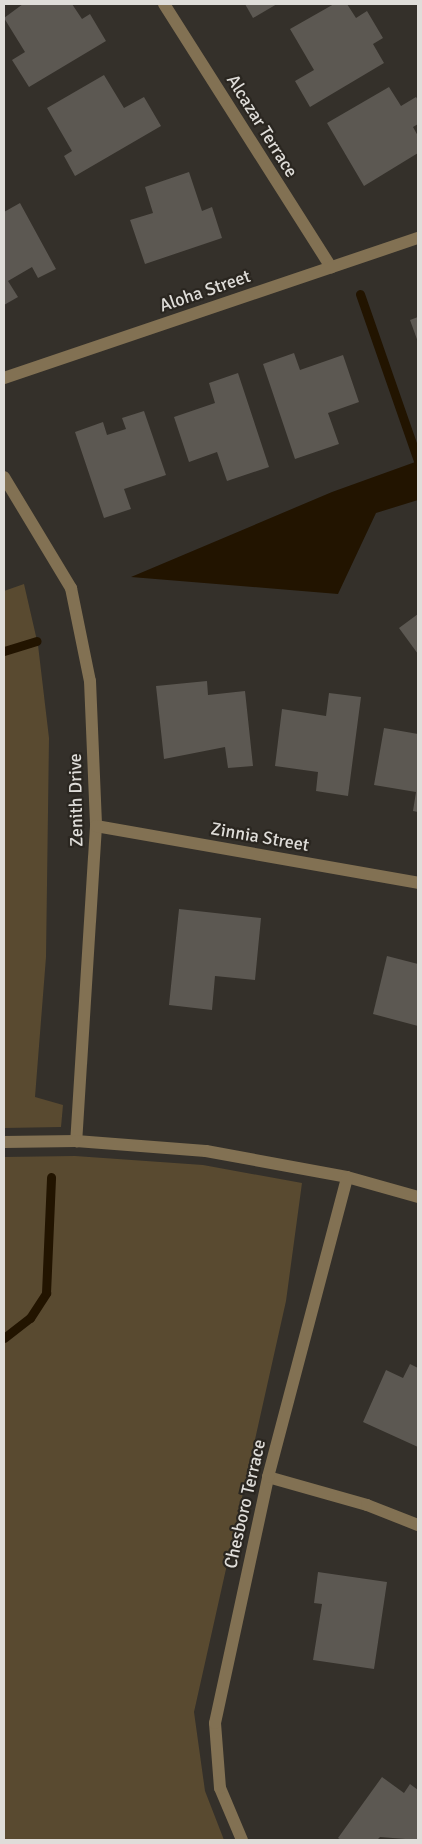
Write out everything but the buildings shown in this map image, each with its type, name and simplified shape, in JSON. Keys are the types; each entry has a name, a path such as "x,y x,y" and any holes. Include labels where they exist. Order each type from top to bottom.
{"street":[{"name":"Alcazar Terrace","path":"164,4 331,267"},
{"name":"Aloha Street","path":"4,378 418,238"},
{"name":"Zenith Drive","path":"4,477 71,588 90,681 96,826 76,1141"},
{"name":"Zinnia Street","path":"96,826 418,883"},
{"path":"4,1142 76,1141 206,1151 347,1177 418,1197"},
{"name":"Chesboro Terrace","path":"242,1840 220,1788 215,1723 268,1477 347,1177"},
{"path":"268,1477 367,1504 418,1525"}],"shaded area":[{"path":"418,461 418,500 376,513 338,594 131,577 332,492"},
{"path":"24,584 38,645 49,738 46,957 35,1097 63,1105 61,1127 4,1128 4,591"},
{"path":"75,1156 203,1165 302,1183 286,1301 194,1712 205,1791 224,1840 4,1840 4,1157"}],"waterway":[{"path":"360,294 418,461"},
{"path":"4,651 37,641"},
{"path":"4,1338 30,1318 46,1293 51,1177"}]}
